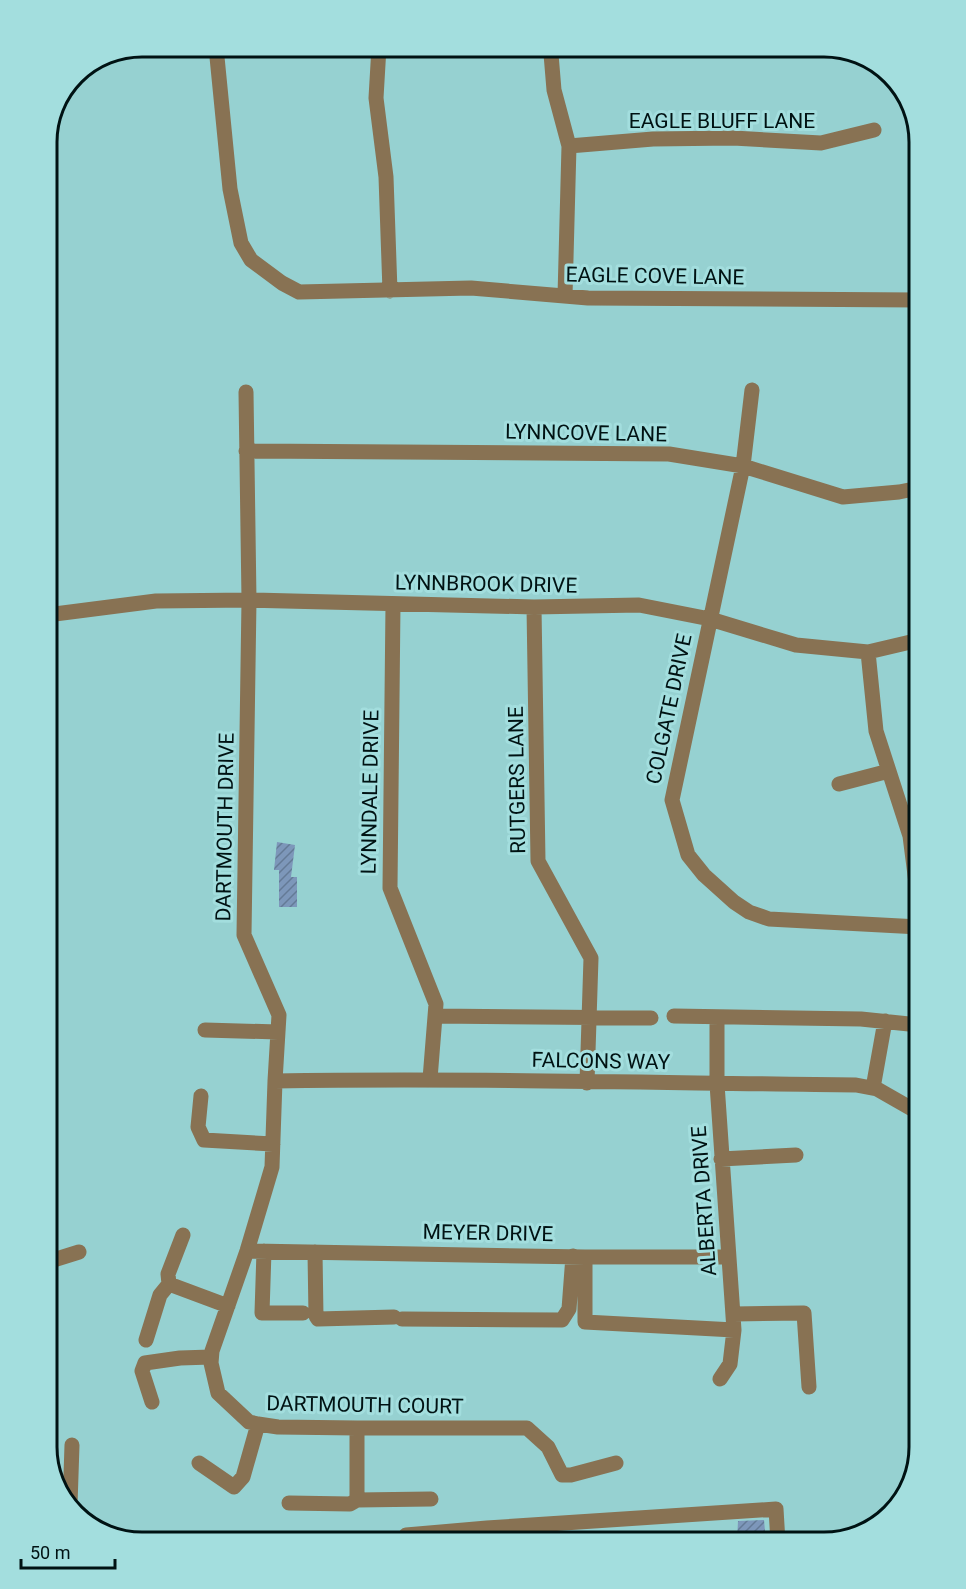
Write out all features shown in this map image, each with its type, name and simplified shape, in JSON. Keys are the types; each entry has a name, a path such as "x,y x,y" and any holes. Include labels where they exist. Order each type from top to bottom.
{"street":[{"name":"EAGLE COVE LANE","path":"217,57 230,189 241,243 250,260 299,292 471,288 565,296 909,300"},
{"path":"378,57 376,98 386,177 390,291"},
{"path":"551,57 554,90 569,146 565,296"},
{"name":"EAGLE BLUFF LANE","path":"569,146 653,139 733,138 821,143 874,130"},
{"name":"COLGATE DRIVE","path":"752,390 743,466 672,800 688,855 704,875 734,902 749,912 769,920 909,926"},
{"name":"DARTMOUTH DRIVE","path":"246,392 249,600 244,935 279,1015 272,1167 248,1251"},
{"name":"LYNNCOVE LANE","path":"246,451 669,454 743,466 843,497 909,490"},
{"name":"LYNNBROOK DRIVE","path":"57,614 156,601 249,600 534,607 639,605 710,619 796,645 868,652 909,643"},
{"name":"LYNNDALE DRIVE","path":"393,604 390,888 436,1004 430,1079"},
{"name":"RUTGERS LANE","path":"534,607 538,861 591,958 586,1083"},
{"path":"868,652 876,731 909,833"},
{"path":"839,784 889,771"},
{"path":"435,1016 651,1018"},
{"path":"674,1016 861,1019 909,1026"},
{"name":"ALBERTA DRIVE","path":"717,1017 717,1084 721,1159 734,1314 730,1364 720,1379"},
{"path":"873,1088 885,1022"},
{"path":"205,1030 278,1032"},
{"name":"FALCONS WAY","path":"275,1081 430,1079 586,1083 856,1085 873,1088 909,1107"},
{"path":"201,1096 198,1128 204,1140 273,1144"},
{"path":"721,1159 796,1155"},
{"path":"146,1340 160,1295 169,1284 168,1274 183,1235"},
{"name":"MEYER DRIVE","path":"248,1251 728,1257"},
{"name":"DARTMOUTH COURT","path":"248,1251 211,1357 218,1393 249,1422 278,1427 526,1428 548,1447 561,1475 571,1475 616,1463"},
{"path":"264,1251 262,1313 303,1313"},
{"path":"57,1259 80,1252"},
{"path":"315,1252 316,1316 318,1319 562,1320 569,1309 579,1256"},
{"path":"579,1256 585,1322 734,1330"},
{"path":"169,1284 228,1305"},
{"path":"734,1314 804,1313 809,1387"},
{"path":"152,1402 142,1371 145,1363 180,1358 211,1357"},
{"path":"199,1463 234,1487 243,1477 258,1424"},
{"path":"357,1428 357,1500"},
{"path":"70,1493 72,1445"},
{"path":"289,1503 350,1504 357,1500 431,1500"},
{"path":"441,1532 776,1509 777,1532"}],"building":[{"path":"277,842 295,845 291,877 297,877 297,907 279,907 279,870 274,870"},
{"path":"764,1520 765,1532 737,1532 738,1521"}]}
